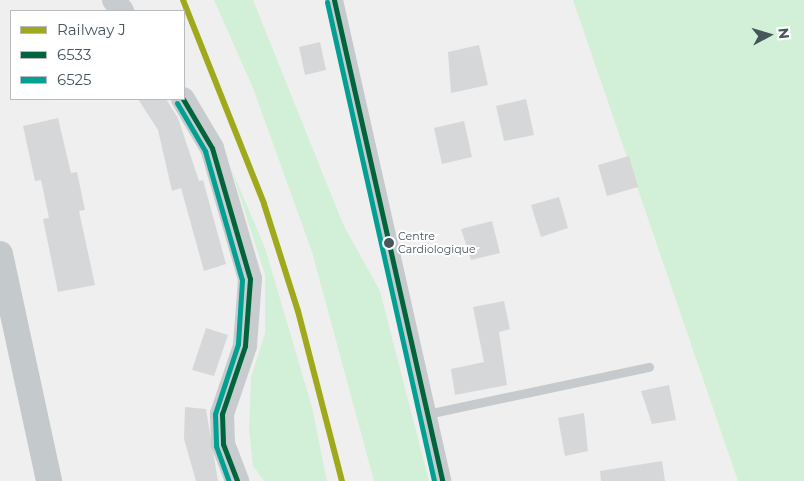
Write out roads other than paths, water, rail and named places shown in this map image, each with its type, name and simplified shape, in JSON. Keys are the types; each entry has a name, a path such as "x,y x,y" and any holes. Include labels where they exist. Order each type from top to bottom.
{"main road":[{"path":"0,254 49,481"}],"street":[{"path":"334,0 442,481"},
{"path":"184,100 212,148 250,279 245,346 222,414 223,444 237,481"}],"lane":[{"path":"427,414 649,367"}],"rail line":[{"name":"J","path":"183,0 264,204 298,311 342,481"}],"place":[{"name":"Centre Cardiologique","path":"389,243"}]}
